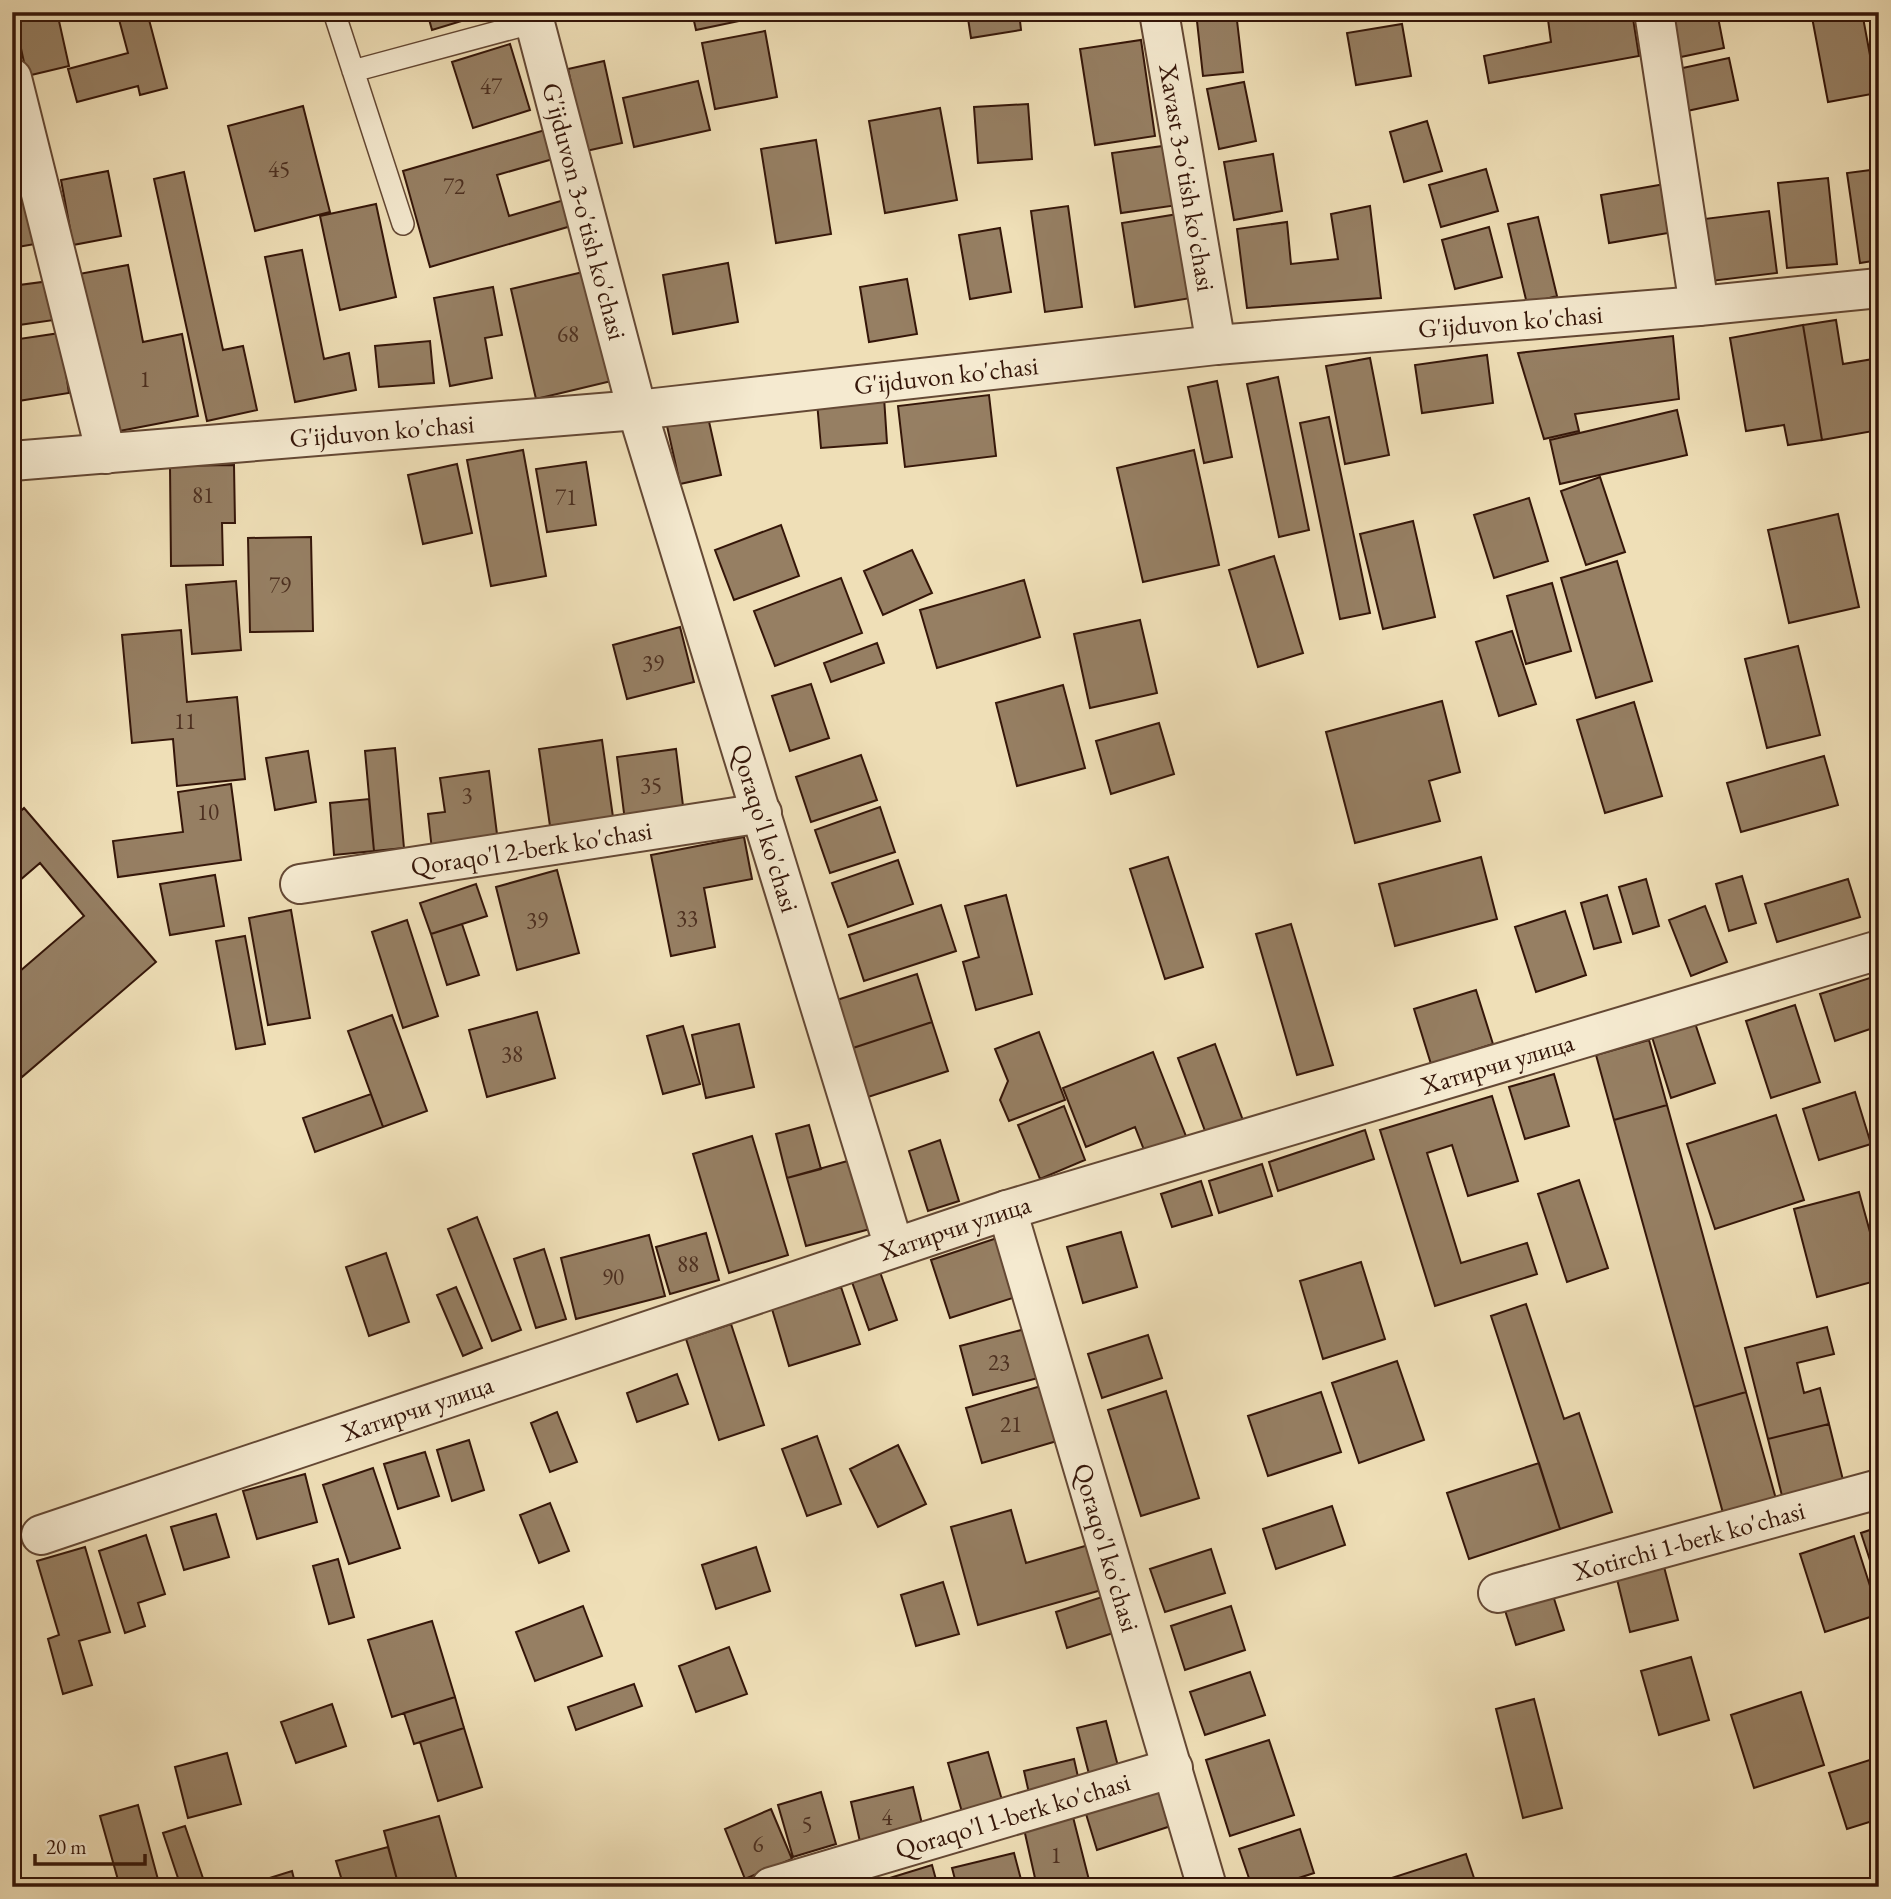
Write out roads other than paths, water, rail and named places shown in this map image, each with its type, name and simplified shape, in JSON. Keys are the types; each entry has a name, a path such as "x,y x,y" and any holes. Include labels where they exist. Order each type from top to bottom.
{"street":[{"name":"Xavast 3-o'tish ko'chasi","path":"1158,12 1216,345"},
{"path":"1654,12 1699,306"},
{"name":"G'ijduvon 3-o'tish ko'chasi","path":"534,17 637,410"},
{"path":"12,78 106,454"},
{"name":"G'ijduvon ko'chasi","path":"12,461 637,410 1216,345 1699,306 1879,288"},
{"name":"Qoraqo'l ko'chasi","path":"637,410 894,1247"},
{"name":"Qoraqo'l 2-berk ko'chasi","path":"300,884 762,813"},
{"name":"Хатирчи улица","path":"41,1535 1007,1210 1879,950"},
{"name":"Qoraqo'l ko'chasi","path":"1007,1210 1207,1887"},
{"name":"Xotirchi 1-berk ko'chasi","path":"1497,1593 1879,1489"},
{"name":"Qoraqo'l 1-berk ko'chasi","path":"771,1887 1173,1768"}],"lane":[{"path":"334,12 403,224"},
{"path":"353,71 534,17"}]}
